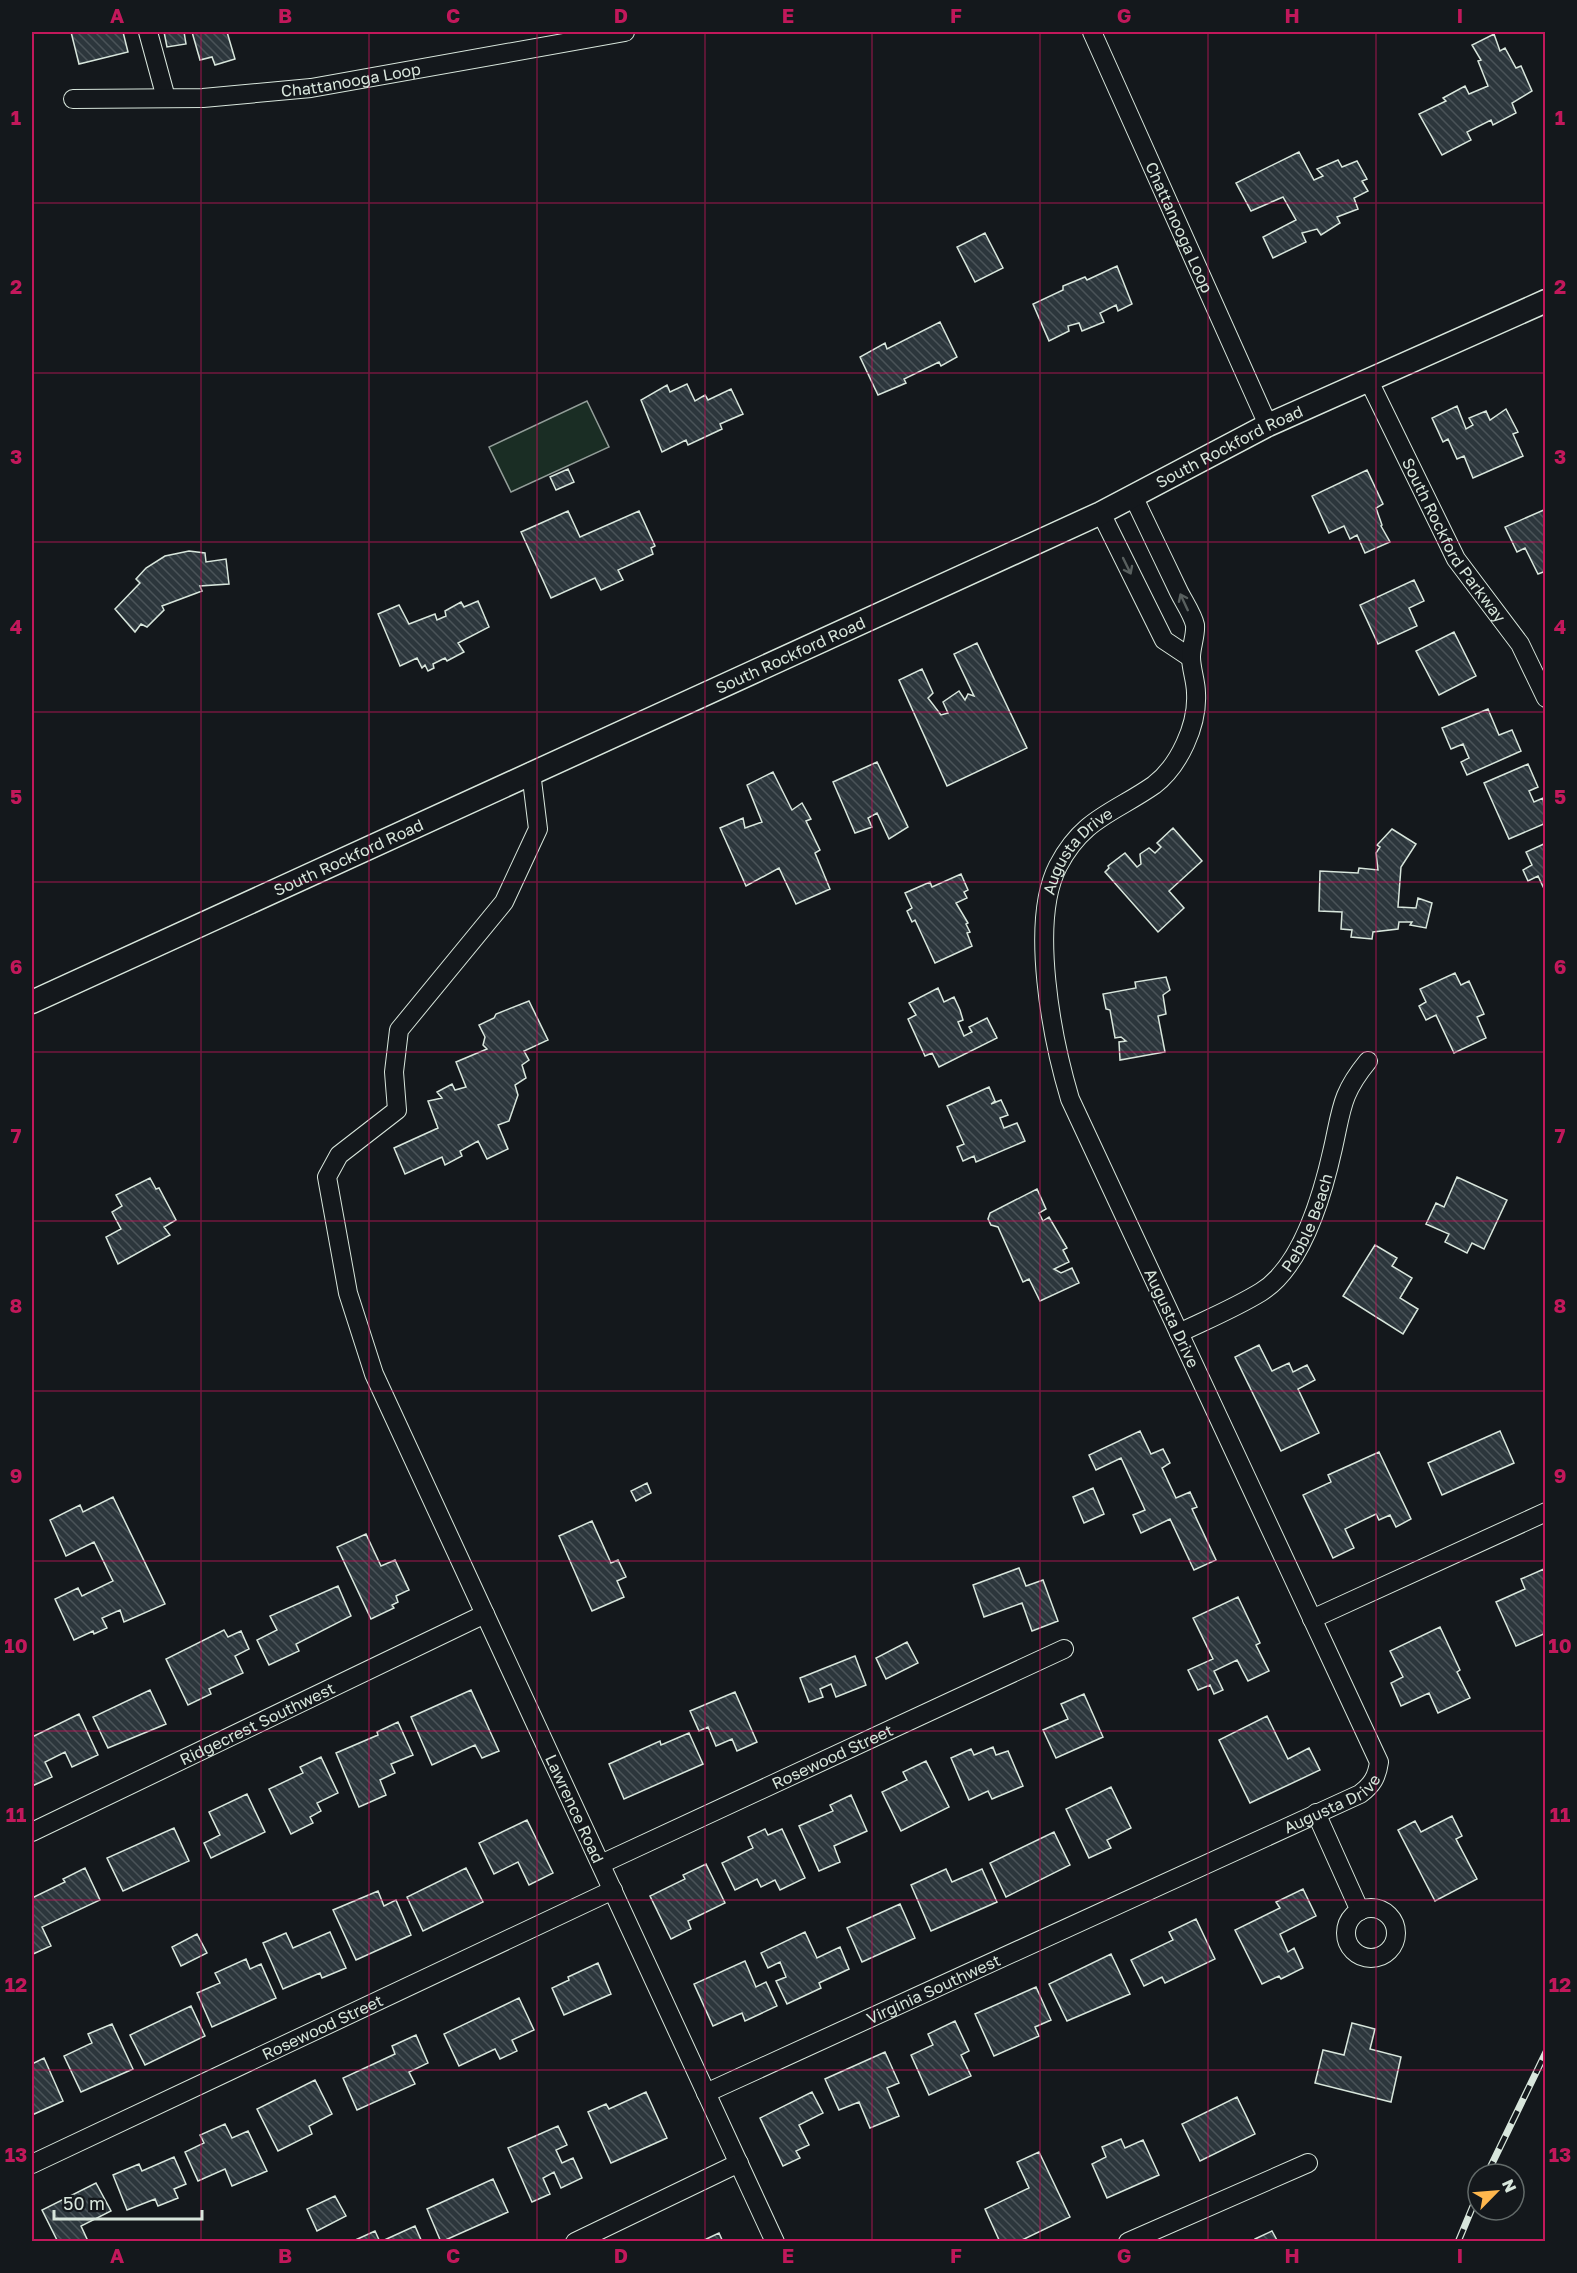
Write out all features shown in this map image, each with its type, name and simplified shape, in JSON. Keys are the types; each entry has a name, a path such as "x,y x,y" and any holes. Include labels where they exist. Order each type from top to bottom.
{"street":[{"path":"148,32 166,98"},
{"name":"Chattanooga Loop","path":"73,99 203,98 311,88 625,32"},
{"name":"Chattanooga Loop","path":"1092,32 1268,425"},
{"name":"South Rockford Road","path":"32,1002 1134,498 1268,425 1545,301"},
{"name":"South Rockford Parkway","path":"1368,379 1456,559 1520,644 1545,698"},
{"name":"Augusta Drive","path":"1134,498 1195,625 1191,658 1195,679 1195,714 1191,730 1170,769 1154,785 1102,815 1084,829 1057,867 1049,890 1045,951 1054,1030 1070,1099 1379,1762 1377,1774 1371,1785 1360,1794 1162,1886"},
{"path":"1101,513 1164,640 1191,658"},
{"name":"Lawrence Road","path":"531,772 538,829 504,902 399,1030 394,1072 397,1110 339,1155 327,1176 348,1293 374,1374 775,2241"},
{"name":"Pebble Beach","path":"1179,1333 1263,1291 1281,1273 1297,1251 1310,1227 1323,1187 1340,1107 1350,1083 1368,1061"},
{"path":"1312,1619 1545,1512"},
{"name":"Ridgecrest Southwest","path":"32,1832 485,1614"},
{"name":"Rosewood Street","path":"601,1864 1064,1649"},
{"path":"1316,1813 1360,1911"},
{"name":"Virginia Southwest","path":"706,2093 1162,1886"},
{"name":"Rosewood Street","path":"32,2164 613,1890"},
{"path":"574,2241 739,2163"},
{"path":"1128,2241 1308,2163"}],"green space":[{"path":"587,401 609,447 511,492 489,447"}],"building":[{"path":"71,32 123,32 128,52 79,64"},
{"path":"164,32 184,32 186,44 167,47"},
{"path":"192,32 227,32 235,59 215,65 212,57 200,60"},
{"path":"1494,34 1500,51 1505,48 1516,68 1521,66 1532,91 1512,103 1516,113 1493,125 1491,120 1467,132 1471,140 1442,155 1419,114 1446,101 1443,98 1465,86 1469,94 1488,86 1478,61 1481,60 1472,45"},
{"path":"1299,152 1314,180 1323,176 1317,169 1338,160 1342,167 1357,161 1367,179 1362,181 1368,191 1354,198 1358,209 1337,217 1340,223 1321,235 1317,229 1302,233 1306,242 1273,258 1263,237 1296,220 1283,197 1251,211 1236,183"},
{"path":"985,233 1003,268 975,282 957,247"},
{"path":"1117,266 1132,304 1118,311 1116,305 1100,313 1104,322 1082,331 1079,323 1068,326 1069,331 1049,341 1033,304 1063,290 1063,286 1085,277 1087,280"},
{"path":"940,322 957,357 941,366 939,362 904,379 906,383 878,395 860,357 885,343 887,349"},
{"path":"687,384 695,401 705,395 708,400 731,389 743,414 720,424 722,429 688,445 686,440 662,452 641,400 667,385 670,392"},
{"path":"1457,406 1466,429 1473,425 1469,418 1486,411 1490,420 1506,409 1518,432 1513,434 1523,456 1473,478 1464,456 1457,459 1448,439 1443,442 1432,418"},
{"path":"568,469 574,482 556,490 550,477"},
{"path":"1367,470 1383,504 1376,508 1381,526 1390,542 1365,553 1357,535 1350,539 1344,526 1329,533 1312,496"},
{"path":"1546,509 1546,571 1538,574 1525,548 1517,552 1505,527"},
{"path":"568,511 580,537 639,511 655,546 651,548 653,554 618,570 623,580 601,590 595,578 551,598 521,532"},
{"path":"189,551 205,553 206,562 226,559 229,584 200,586 202,591 162,606 164,610 147,627 141,624 135,632 115,609 140,583 136,579 146,568 165,556"},
{"path":"1414,580 1424,601 1409,608 1417,626 1378,644 1360,605"},
{"path":"478,601 489,627 458,643 464,652 447,661 445,658 433,664 434,668 428,671 425,665 422,668 417,658 400,666 378,614 399,605 409,624 435,614 437,620 446,616 445,611 461,602 464,607"},
{"path":"1454,632 1476,676 1439,695 1416,651"},
{"path":"977,643 1027,748 947,786 899,680 922,669 933,693 928,698 941,715 948,713 943,702 959,691 965,700 968,694 974,696 954,654"},
{"path":"1488,709 1499,735 1512,730 1521,751 1467,775 1461,762 1469,758 1463,744 1451,749 1442,728"},
{"path":"877,762 908,827 889,839 877,813 868,818 872,827 855,833 833,782"},
{"path":"1528,764 1538,787 1529,791 1534,802 1543,798 1546,823 1509,839 1484,783"},
{"path":"773,772 792,810 802,803 811,819 806,821 820,850 815,853 830,889 796,904 779,868 746,886 720,828 743,818 745,828 762,822 747,785"},
{"path":"1173,828 1202,861 1169,891 1184,908 1158,932 1105,872 1108,866 1125,853 1137,867 1141,864 1140,854 1149,848 1155,853 1161,847 1157,843"},
{"path":"1392,829 1416,844 1401,867 1398,907 1416,908 1418,898 1432,903 1426,928 1410,925 1412,922 1399,922 1398,929 1373,932 1372,939 1351,937 1352,930 1341,929 1342,912 1319,911 1320,871 1358,873 1359,868 1378,870 1376,853 1380,847 1377,845"},
{"path":"1546,843 1546,893 1538,876 1528,881 1523,870 1532,865 1526,852"},
{"path":"961,874 968,890 964,892 967,898 956,903 968,923 966,924 970,932 967,933 972,946 935,963 915,920 912,922 907,911 912,908 905,893 930,882 932,887"},
{"path":"1455,973 1461,985 1469,981 1484,1014 1477,1017 1486,1038 1454,1053 1436,1015 1426,1020 1419,1006 1426,1002 1420,989"},
{"path":"1166,977 1170,990 1163,995 1166,1014 1158,1016 1165,1052 1120,1060 1119,1042 1126,1041 1121,1037 1115,1038 1110,1010 1106,1009 1103,994 1136,988 1135,982"},
{"path":"938,988 944,1002 954,997 963,1020 958,1022 964,1036 972,1032 969,1027 987,1018 997,1038 939,1067 932,1053 925,1056 908,1019 916,1015 909,1003"},
{"path":"529,1001 548,1040 524,1051 529,1060 522,1065 526,1078 515,1085 518,1095 509,1121 498,1125 508,1149 487,1159 478,1141 460,1151 462,1156 445,1165 442,1157 405,1174 394,1148 438,1128 428,1101 442,1098 437,1092 452,1084 455,1090 466,1087 456,1062 487,1049 483,1045 485,1037 479,1025 494,1018 496,1014"},
{"path":"989,1087 995,1101 991,1104 1001,1100 1008,1115 1000,1118 1004,1128 1017,1123 1025,1141 976,1162 974,1156 963,1161 957,1147 964,1144 947,1106"},
{"path":"1457,1177 1507,1200 1484,1249 1472,1243 1467,1253 1445,1242 1449,1234 1426,1224 1436,1203 1444,1207"},
{"path":"150,1178 156,1189 159,1188 176,1220 164,1227 170,1235 118,1264 106,1237 121,1229 112,1212 122,1206 116,1195"},
{"path":"1037,1189 1046,1209 1039,1213 1043,1221 1049,1217 1067,1248 1063,1250 1069,1262 1054,1269 1061,1273 1072,1268 1079,1283 1040,1301 1029,1279 1023,1282 998,1227 991,1225 988,1219 990,1213"},
{"path":"1375,1245 1397,1258 1392,1266 1412,1278 1400,1298 1418,1309 1403,1334 1343,1296"},
{"path":"1259,1345 1272,1371 1289,1363 1293,1372 1307,1365 1315,1380 1298,1389 1319,1433 1281,1451 1235,1357"},
{"path":"1140,1431 1151,1454 1163,1449 1170,1463 1162,1468 1176,1498 1190,1492 1197,1507 1192,1509 1216,1560 1194,1570 1170,1519 1141,1533 1133,1515 1145,1510 1121,1458 1096,1470 1089,1455"},
{"path":"1500,1431 1514,1463 1442,1495 1428,1463"},
{"path":"1379,1452 1411,1519 1396,1527 1390,1515 1379,1520 1376,1514 1345,1529 1354,1548 1333,1558 1303,1495 1331,1482 1328,1475"},
{"path":"647,1483 651,1493 636,1501 631,1491"},
{"path":"1093,1488 1104,1514 1084,1523 1073,1497"},
{"path":"113,1497 165,1604 124,1622 120,1610 102,1618 107,1628 94,1634 93,1631 74,1640 55,1599 78,1588 82,1596 113,1581 94,1542 66,1556 50,1520 80,1505 83,1512"},
{"path":"592,1521 611,1563 618,1560 626,1577 617,1581 624,1597 592,1611 559,1536"},
{"path":"366,1534 381,1566 395,1560 409,1590 396,1596 398,1602 392,1605 394,1608 371,1619 337,1547"},
{"path":"1019,1568 1026,1586 1043,1580 1058,1621 1032,1631 1022,1603 984,1617 973,1585"},
{"path":"1544,1569 1546,1633 1516,1646 1496,1602 1525,1589 1521,1579"},
{"path":"338,1586 351,1616 296,1644 299,1651 269,1665 257,1640 277,1630 270,1616"},
{"path":"1238,1597 1260,1643 1256,1645 1269,1671 1248,1681 1237,1660 1214,1671 1223,1690 1214,1694 1210,1685 1198,1690 1188,1670 1213,1659 1193,1618"},
{"path":"1440,1627 1460,1670 1457,1672 1470,1698 1438,1713 1429,1693 1401,1706 1391,1683 1403,1677 1390,1651"},
{"path":"224,1630 228,1637 241,1631 249,1649 235,1656 243,1673 209,1689 211,1694 188,1705 166,1659"},
{"path":"907,1642 918,1663 886,1679 876,1658"},
{"path":"855,1656 866,1685 836,1697 831,1684 820,1689 823,1697 809,1702 800,1678"},
{"path":"150,1690 166,1724 108,1748 93,1717"},
{"path":"471,1690 499,1751 482,1758 475,1745 432,1765 411,1717"},
{"path":"735,1692 757,1742 737,1751 732,1739 716,1746 708,1727 699,1731 690,1711"},
{"path":"1084,1694 1103,1737 1056,1758 1043,1730 1068,1719 1061,1704"},
{"path":"79,1714 98,1755 72,1767 65,1752 45,1762 52,1777 32,1786 32,1737"},
{"path":"1267,1716 1288,1759 1309,1748 1320,1770 1250,1803 1219,1740"},
{"path":"398,1722 413,1755 391,1764 395,1773 380,1780 386,1795 359,1807 336,1753 378,1735 377,1732"},
{"path":"689,1733 703,1764 624,1799 609,1764 660,1741 661,1745"},
{"path":"993,1747 996,1755 1008,1751 1023,1786 992,1799 988,1791 969,1800 951,1758 971,1749 974,1755"},
{"path":"321,1757 338,1793 317,1803 321,1811 310,1817 313,1823 291,1834 269,1789 303,1773 300,1767"},
{"path":"926,1761 949,1807 901,1831 882,1792 907,1780 903,1772"},
{"path":"1111,1787 1131,1828 1107,1840 1111,1848 1089,1858 1066,1809"},
{"path":"247,1794 265,1832 211,1858 204,1843 220,1835 209,1812"},
{"path":"851,1795 867,1831 834,1846 840,1862 819,1871 799,1826 833,1811 830,1805"},
{"path":"1452,1816 1462,1836 1456,1839 1477,1879 1435,1901 1398,1830 1415,1821 1421,1832"},
{"path":"527,1820 553,1873 529,1885 518,1862 494,1874 479,1843"},
{"path":"174,1828 189,1861 123,1891 107,1858"},
{"path":"765,1829 768,1835 782,1829 805,1878 780,1890 775,1880 761,1887 757,1879 735,1890 722,1863 753,1848 748,1837"},
{"path":"1054,1832 1070,1865 1006,1897 990,1863"},
{"path":"706,1864 725,1903 688,1921 691,1929 671,1939 650,1896 685,1879 683,1875"},
{"path":"85,1868 100,1900 42,1927 51,1946 33,1954 32,1898 65,1882 63,1879"},
{"path":"466,1868 483,1902 423,1931 407,1897"},
{"path":"946,1869 952,1882 982,1869 997,1902 931,1931 911,1885"},
{"path":"1303,1889 1316,1916 1280,1934 1288,1952 1294,1948 1303,1968 1281,1979 1279,1976 1262,1984 1235,1930 1280,1908 1276,1902"},
{"path":"378,1891 384,1906 396,1900 411,1935 356,1960 333,1910"},
{"path":"900,1904 915,1938 862,1962 847,1928"},
{"path":"1196,1919 1215,1959 1165,1983 1162,1977 1144,1986 1131,1960 1173,1940 1169,1932"},
{"path":"330,1932 346,1968 322,1978 320,1973 283,1989 263,1943 286,1933 293,1948"},
{"path":"805,1932 817,1958 840,1947 849,1969 819,1983 821,1988 787,2004 776,1981 786,1977 780,1962 768,1968 761,1953"},
{"path":"197,1934 207,1953 181,1966 172,1947"},
{"path":"1111,1954 1130,1994 1067,2021 1049,1984"},
{"path":"246,1959 250,1969 261,1964 276,1998 212,2027 197,1993 220,1983 215,1973"},
{"path":"745,1961 756,1987 766,1982 777,2006 745,2021 742,2013 713,2026 694,1984"},
{"path":"598,1963 611,1994 564,2015 552,1988 569,1980 568,1977"},
{"path":"1036,1987 1051,2020 1035,2027 1039,2036 994,2056 975,2014"},
{"path":"519,1998 534,2030 512,2040 517,2051 500,2059 495,2049 459,2066 444,2034"},
{"path":"191,2006 205,2036 145,2065 130,2035"},
{"path":"955,2021 969,2051 961,2055 971,2076 929,2095 911,2055 933,2045 928,2034"},
{"path":"1352,2023 1375,2029 1370,2049 1401,2057 1391,2102 1315,2083 1323,2050 1344,2055"},
{"path":"112,2024 133,2069 81,2092 64,2056 92,2043 88,2034"},
{"path":"416,2035 428,2063 409,2072 415,2084 357,2110 343,2078 395,2054 392,2046"},
{"path":"885,2052 899,2083 887,2088 899,2116 870,2128 859,2102 839,2110 825,2079"},
{"path":"44,2058 63,2101 32,2115 32,2064"},
{"path":"315,2080 332,2114 309,2126 312,2134 278,2151 257,2109"},
{"path":"646,2092 667,2138 611,2163 588,2112 606,2104 609,2109"},
{"path":"812,2092 823,2113 799,2125 809,2145 796,2151 800,2158 783,2166 760,2118"},
{"path":"1237,2097 1255,2134 1200,2161 1182,2124"},
{"path":"225,2124 232,2138 248,2131 267,2171 232,2186 225,2169 198,2181 185,2152 204,2143 200,2135"},
{"path":"558,2126 567,2145 556,2150 562,2163 573,2158 582,2178 561,2188 554,2172 543,2178 550,2194 532,2202 508,2148"},
{"path":"1121,2139 1125,2148 1143,2140 1159,2175 1107,2198 1092,2164 1106,2157 1102,2147"},
{"path":"1039,2152 1070,2217 1018,2242 1000,2242 985,2209 1029,2188 1017,2162"},
{"path":"174,2157 186,2184 174,2189 178,2198 158,2206 155,2199 127,2210 113,2175 139,2164 142,2171"},
{"path":"493,2179 508,2212 441,2242 427,2209"},
{"path":"96,2183 111,2211 81,2226 87,2239 81,2242 58,2242 42,2210"},
{"path":"335,2196 346,2216 317,2231 307,2209"},
{"path":"415,2226 422,2242 380,2242"},
{"path":"375,2231 380,2242 351,2242"},
{"path":"1272,2231 1278,2242 1256,2242 1255,2239"},
{"path":"719,2233 723,2242 700,2242"}],"railway":[{"path":"1493,2162 1546,2052"},
{"path":"1458,2242 1466,2222"}]}
